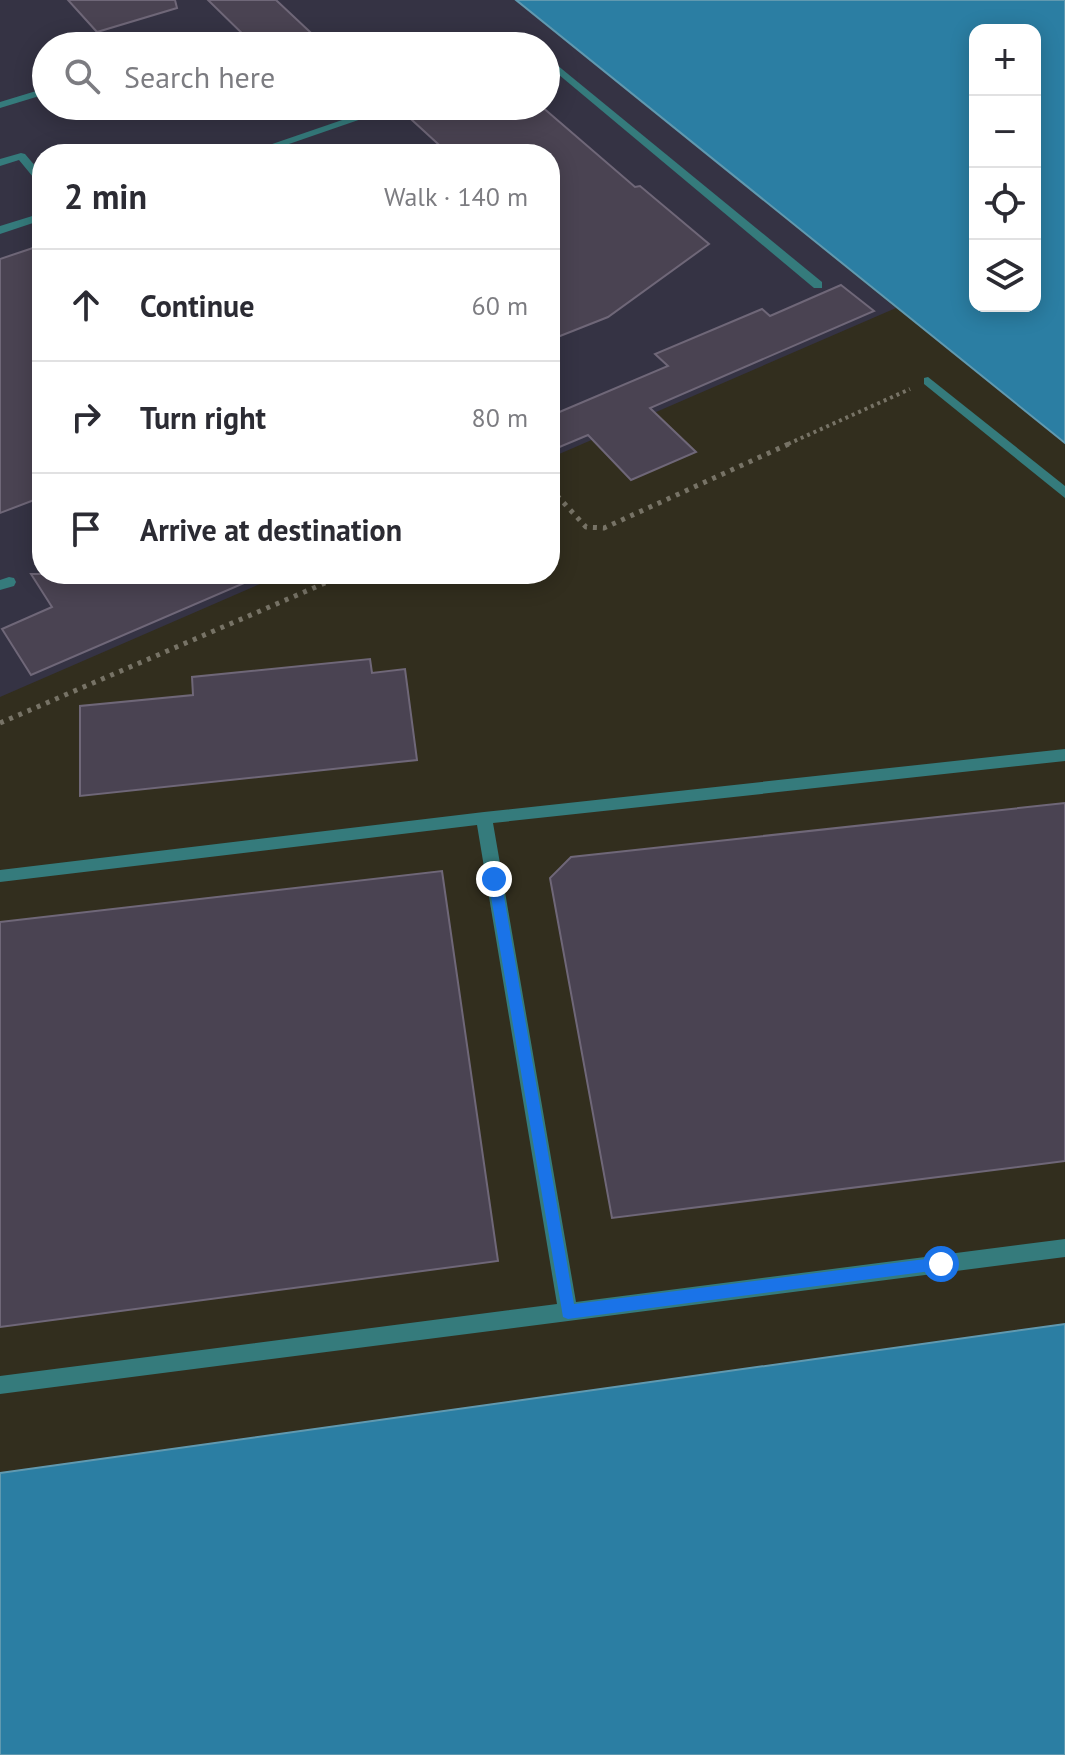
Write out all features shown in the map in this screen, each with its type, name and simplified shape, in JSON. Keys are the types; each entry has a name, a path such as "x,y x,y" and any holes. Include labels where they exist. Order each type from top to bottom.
{"lane":[{"path":"560,71 818,285"},
{"path":"0,105 32,95"},
{"path":"279,144 352,120"},
{"path":"0,163 21,156 32,169"},
{"path":"0,230 32,219"},
{"path":"928,381 1065,493"},
{"path":"0,876 484,818 1065,755"},
{"path":"484,818 568,1312"},
{"path":"0,1385 1065,1248"}],"path":[{"path":"560,499 586,527 604,528 928,381"},
{"path":"0,723 323,584"}],"shaded area":[{"path":"0,0 516,0 555,32 32,32 32,120 560,120 560,36 896,308 560,454 560,144 32,144 32,584 260,584 0,697"}],"water":[{"path":"516,0 1065,0 1065,443 560,36 560,32 556,32"},
{"path":"1065,1324 1065,1755 0,1755 0,1473"}],"building":[{"path":"68,0 175,0 177,8 97,32"},
{"path":"208,0 276,0 310,32 241,32"},
{"path":"412,120 557,120 635,187 640,186 709,244 608,317 560,336 560,144 438,144"},
{"path":"32,248 32,501 0,513 0,259"},
{"path":"841,285 874,311 650,408 696,452 631,480 588,435 560,447 560,412 668,366 655,354 762,309 770,316"},
{"path":"37,584 242,584 31,675 2,629 52,607"},
{"path":"370,659 372,673 405,669 417,760 80,796 80,706 193,695 192,677"},
{"path":"1065,803 1065,1161 612,1218 550,878 571,857"},
{"path":"442,871 498,1261 0,1327 0,922"}],"route":[{"path":"494,879 568,1312 941,1264"}]}
